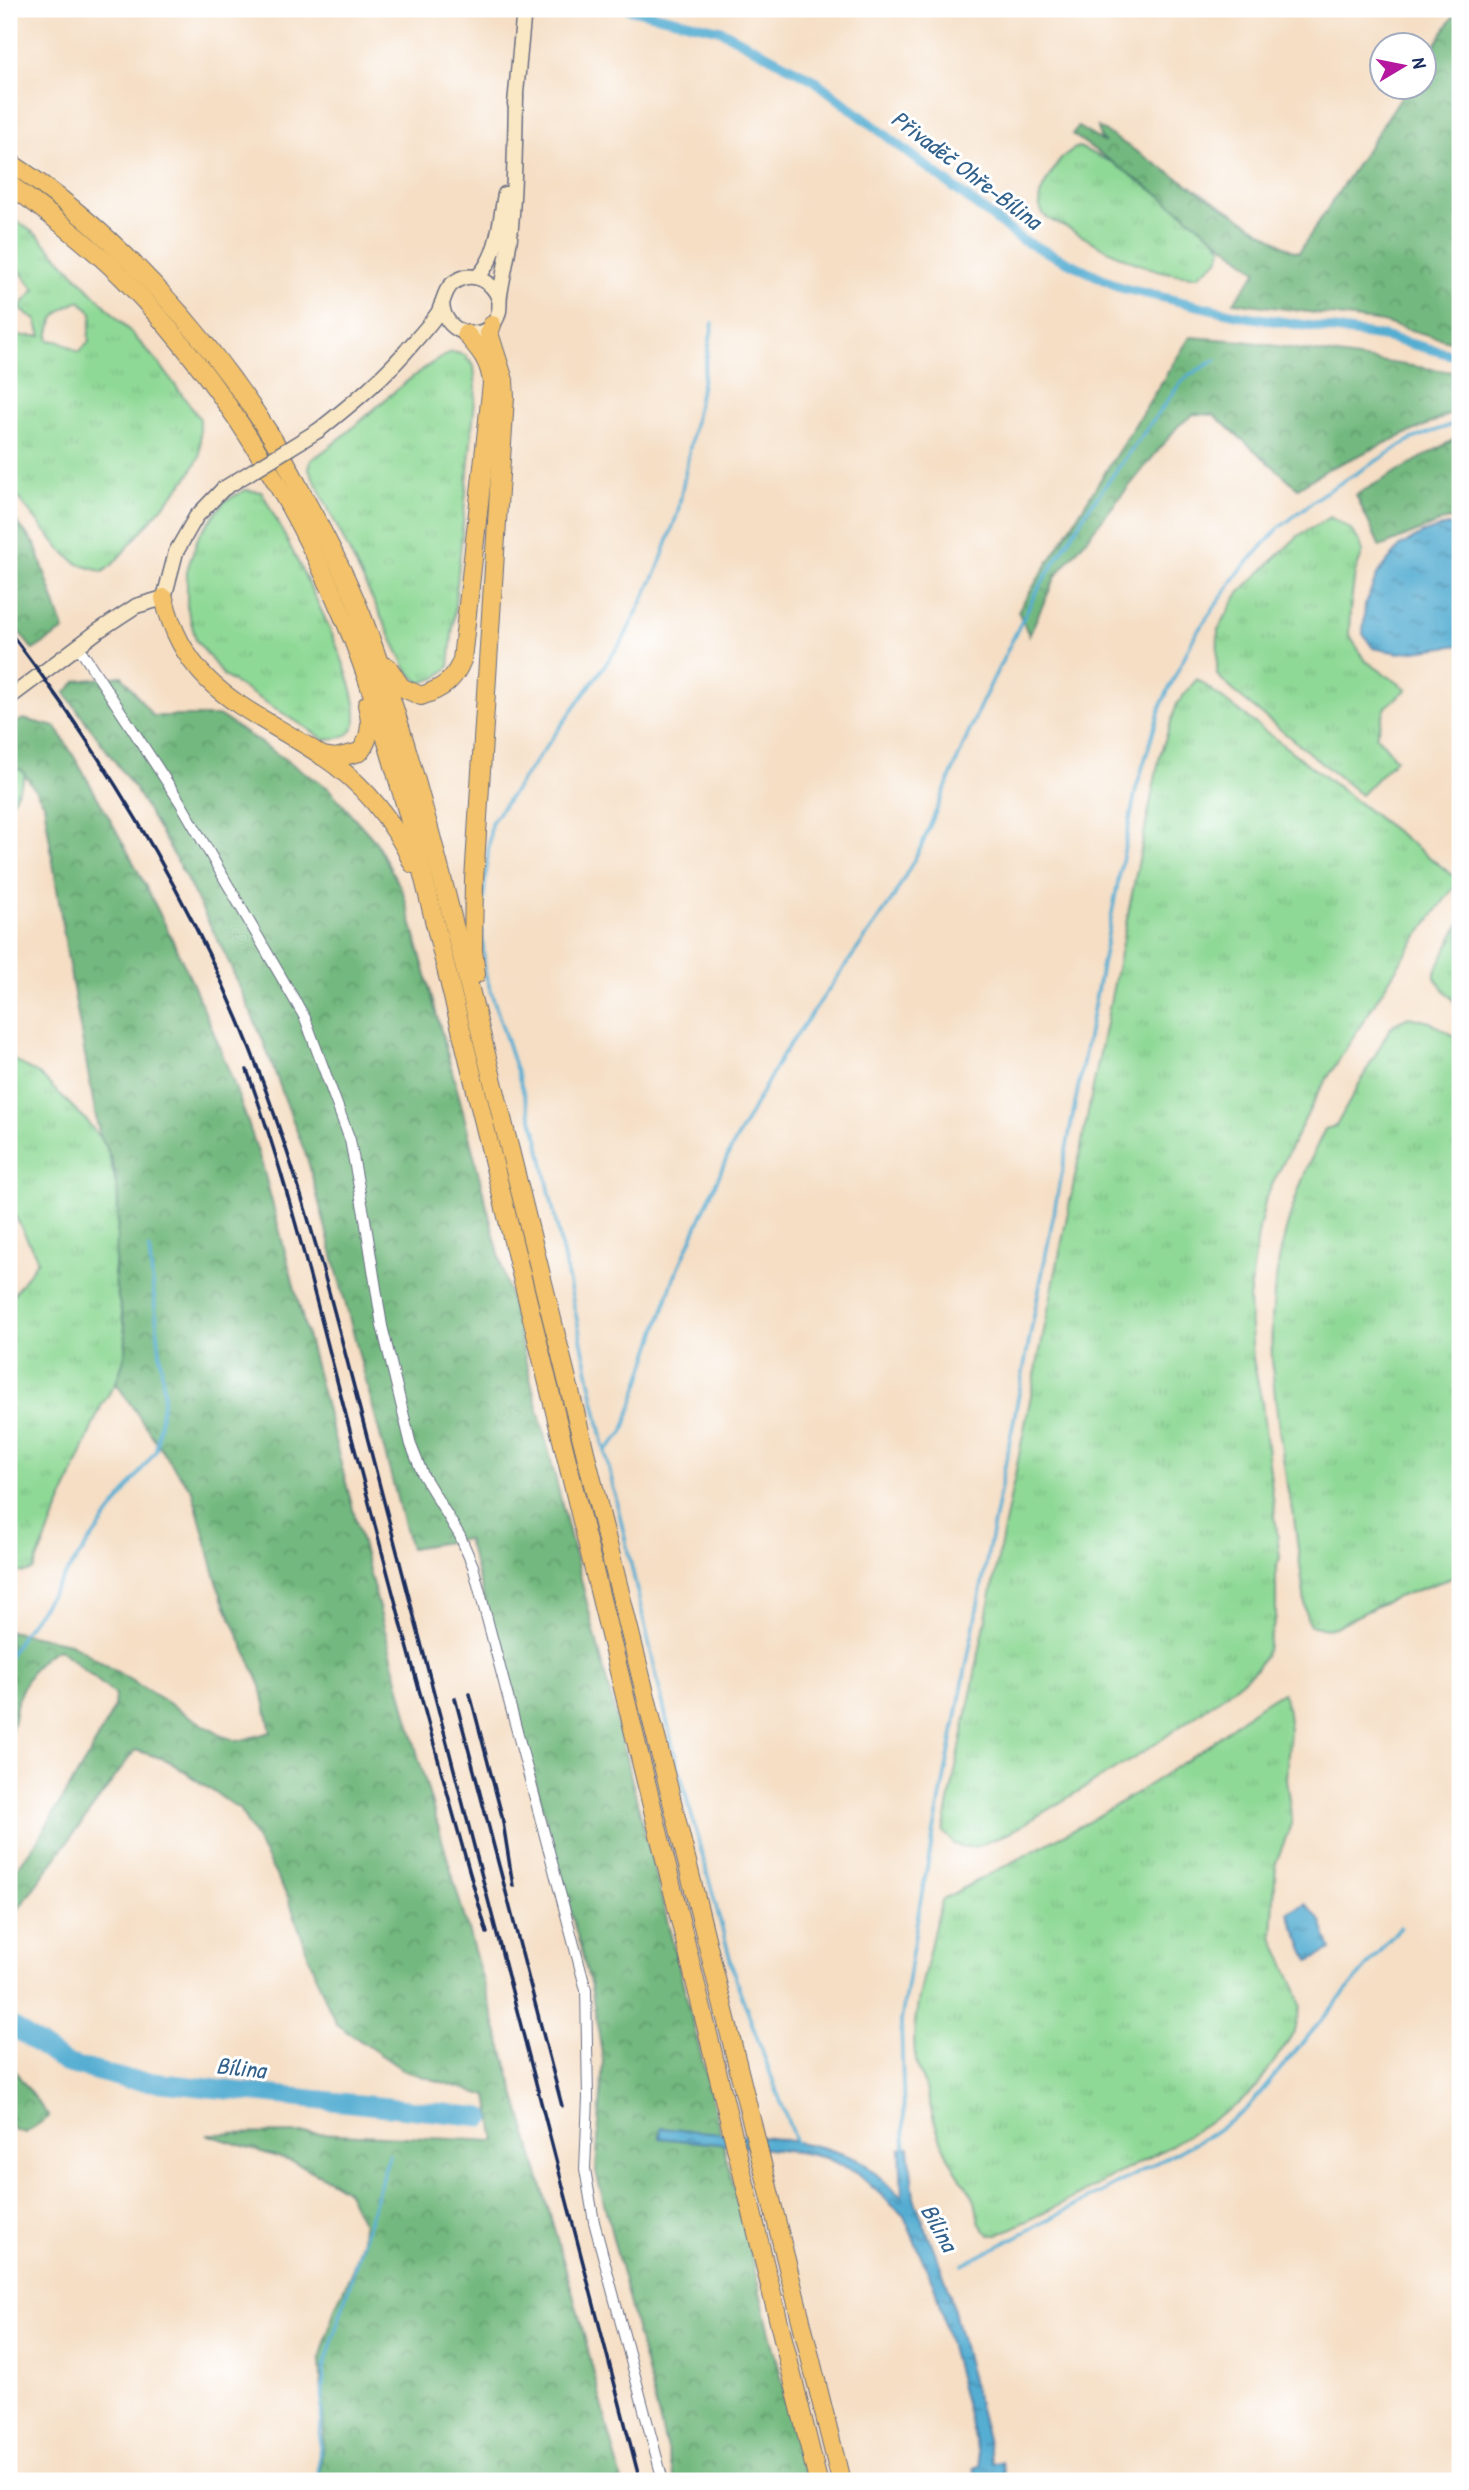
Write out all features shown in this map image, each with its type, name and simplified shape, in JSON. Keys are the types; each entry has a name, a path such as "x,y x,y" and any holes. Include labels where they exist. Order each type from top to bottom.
{"highway":[{"path":"9,162 82,216 135,266 185,319 272,438 331,547 354,619 430,903 818,2481"},
{"path":"9,184 69,229 121,277 171,329 215,385 253,442 354,619 397,712 424,808 841,2481"},
{"path":"490,1075 473,950 474,880 505,397 504,380 489,333 492,325"},
{"path":"354,619 401,687 421,696 445,686 456,674 462,660 492,383 491,368 486,356 458,330"},
{"path":"164,598 171,627 197,670 237,705 322,755 359,785 389,819 430,903"},
{"path":"322,755 335,758 360,752 368,741 369,712 354,619"}],"street":[{"path":"9,698 136,606 164,598 176,552 196,517 223,489 319,429 364,394 437,315 445,294 455,282 462,278 477,277 484,271 499,230 524,9"},
{"path":"413,344 438,328 484,331 492,325 498,313 510,239 516,97"},
{"path":"477,277 493,288 499,299"},
{"path":"442,303 444,316 458,330"},
{"path":"78,646 180,802 305,1018 350,1140 382,1326 401,1408 423,1475 460,1536 473,1566 586,1990 585,2169 594,2222 663,2481"}],"green space":[{"path":"1460,9 1460,344 1382,322 1234,302 1257,271 1162,197 1072,134 1078,127 1105,143 1100,137 1098,127 1291,250 1299,252 1398,102 1438,102 1438,41"},
{"path":"1079,147 1118,165 1214,235 1222,248 1218,260 1198,276 1164,272 1130,261 1047,218 1039,203 1042,189 1061,159"},
{"path":"9,215 38,236 125,326 161,366 200,419 200,456 188,477 113,564 103,572 78,564 61,550 9,487 9,336 41,336 36,320 18,308 35,290 9,258","holes":["80,301 92,313 89,342 79,352 61,342 49,340 49,330 54,319 67,307"]},
{"path":"1190,337 1243,341 1460,373 1460,410 1328,469 1298,488 1214,415 1194,414 1178,426 1056,576 1029,635 1018,611"},
{"path":"452,352 465,355 474,366 476,389 449,667 436,678 420,683 407,670 309,469 311,460 397,389"},
{"path":"1460,436 1460,523 1448,519 1380,547 1356,495"},
{"path":"245,490 262,492 304,573 336,644 355,704 355,724 350,733 342,737 324,739 224,676 196,640 187,607 187,570 199,535 225,501"},
{"path":"9,513 35,544 64,630 33,650 9,619"},
{"path":"1330,517 1349,528 1360,542 1363,552 1355,573 1349,635 1366,661 1407,689 1386,707 1376,735 1396,759 1361,795 1217,675 1218,630 1238,594 1298,536"},
{"path":"122,676 153,716 220,716 328,788 376,842 403,892 460,1100 721,2134 662,2128 660,2137 723,2144 807,2481 675,2481 596,2172 603,2059 591,1987 467,1539 410,1548 308,1161 262,1038 226,956 176,859 135,789 65,693 77,681"},
{"path":"1197,679 1459,880 1410,947 1318,1093 1266,1197 1249,1300 1253,1359 1262,1403 1280,1558 1276,1568 1276,1617 1265,1656 1255,1670 1223,1696 1144,1752 1009,1833 975,1847 962,1847 954,1844 943,1832 1160,755 1177,704"},
{"path":"23,719 56,727 118,833 198,996 243,1109 263,1168 418,1756 578,2312 622,2481 319,2481 324,2433 320,2359 335,2308 353,2268 362,2238 363,2224 346,2190 328,2179 296,2163 206,2134 314,2133 496,2141 488,2096 405,2071 336,2024 288,1897 240,1810 167,1760 135,1750 9,1922 9,1878 37,1841 88,1757 114,1708 115,1695 59,1649 37,1664 26,1681 18,1698 9,1733 9,1631 70,1643 222,1736 238,1741 271,1732 261,1686 219,1590 192,1490 116,1383 126,1341 115,1281 117,1184 108,1150 99,1134 44,803 21,769 14,770 9,775 9,727"},
{"path":"21,769 25,774 24,778 9,808 9,775 14,770"},
{"path":"1460,923 1460,1009 1435,978 1435,972"},
{"path":"1409,1017 1430,1022 1460,1040 1460,1575 1389,1600 1326,1629 1310,1625 1307,1619 1273,1376 1273,1300 1283,1241 1291,1213 1325,1129 1336,1126 1389,1030 1394,1024"},
{"path":"9,1057 40,1075 85,1119 107,1147 118,1192 119,1236 114,1274 126,1338 125,1357 116,1383 101,1406 33,1570 24,1573 9,1568 9,1301 38,1260 9,1204"},
{"path":"1282,1692 1287,1705 1290,1731 1286,1779 1292,1822 1276,1863 1272,1936 1301,2006 1295,2031 1256,2088 1238,2104 1165,2149 1062,2204 998,2235 990,2235 981,2225 974,2198 954,2168 943,2145 914,2049 917,2011 943,1899 1088,1822 1136,1793 1208,1746 1253,1710"},
{"path":"9,2063 49,2117 25,2133 15,2130 9,2124"}],"water":[{"path":"1448,525 1460,528 1460,645 1399,653 1373,648 1363,634 1365,605 1378,573 1400,546 1424,533"},
{"path":"1306,1903 1321,1922 1331,1950 1309,1961 1288,1913"},
{"path":"661,2128 764,2137 816,2146 862,2162 902,2197 900,2149 909,2148 914,2198 947,2283 993,2463 1002,2462 1006,2481 978,2481 974,2468 981,2465 935,2288 904,2216 857,2173 826,2158 797,2152 660,2138"}],"waterway":[{"name":"Přivaděč Ohře-Bílina","path":"629,9 720,30 814,80 1022,240 1122,288 1242,316 1385,337 1460,357"},
{"path":"482,914 491,823 623,640 657,571 678,512 713,323"},
{"path":"797,2146 736,1980 671,1739 605,1451 623,1433 672,1283 729,1153 781,1057 892,900 921,847 980,706 1035,594 1088,509 1179,385 1189,375 1216,360"},
{"path":"905,2152 901,2022 919,1909 1136,789 1162,703 1195,635 1239,572 1278,529 1321,495 1412,439 1460,422"},
{"path":"482,932 485,973 538,1138 605,1451"},
{"path":"9,1656 156,1450 164,1393 149,1248"},
{"path":"962,2265 1210,2135 1246,2110 1400,1927"},
{"name":"Bílina","path":"9,2024 65,2063 125,2079 482,2117"},
{"path":"318,2481 324,2368 389,2155"}],"railway":[{"path":"9,631 43,676 106,770 164,867 238,1019 280,1131 305,1207 337,1322 640,2481"},
{"path":"247,1070 317,1301 402,1626 487,1933"},
{"path":"470,1694 502,1816 513,1886"},
{"path":"455,1698 562,2106"}]}
